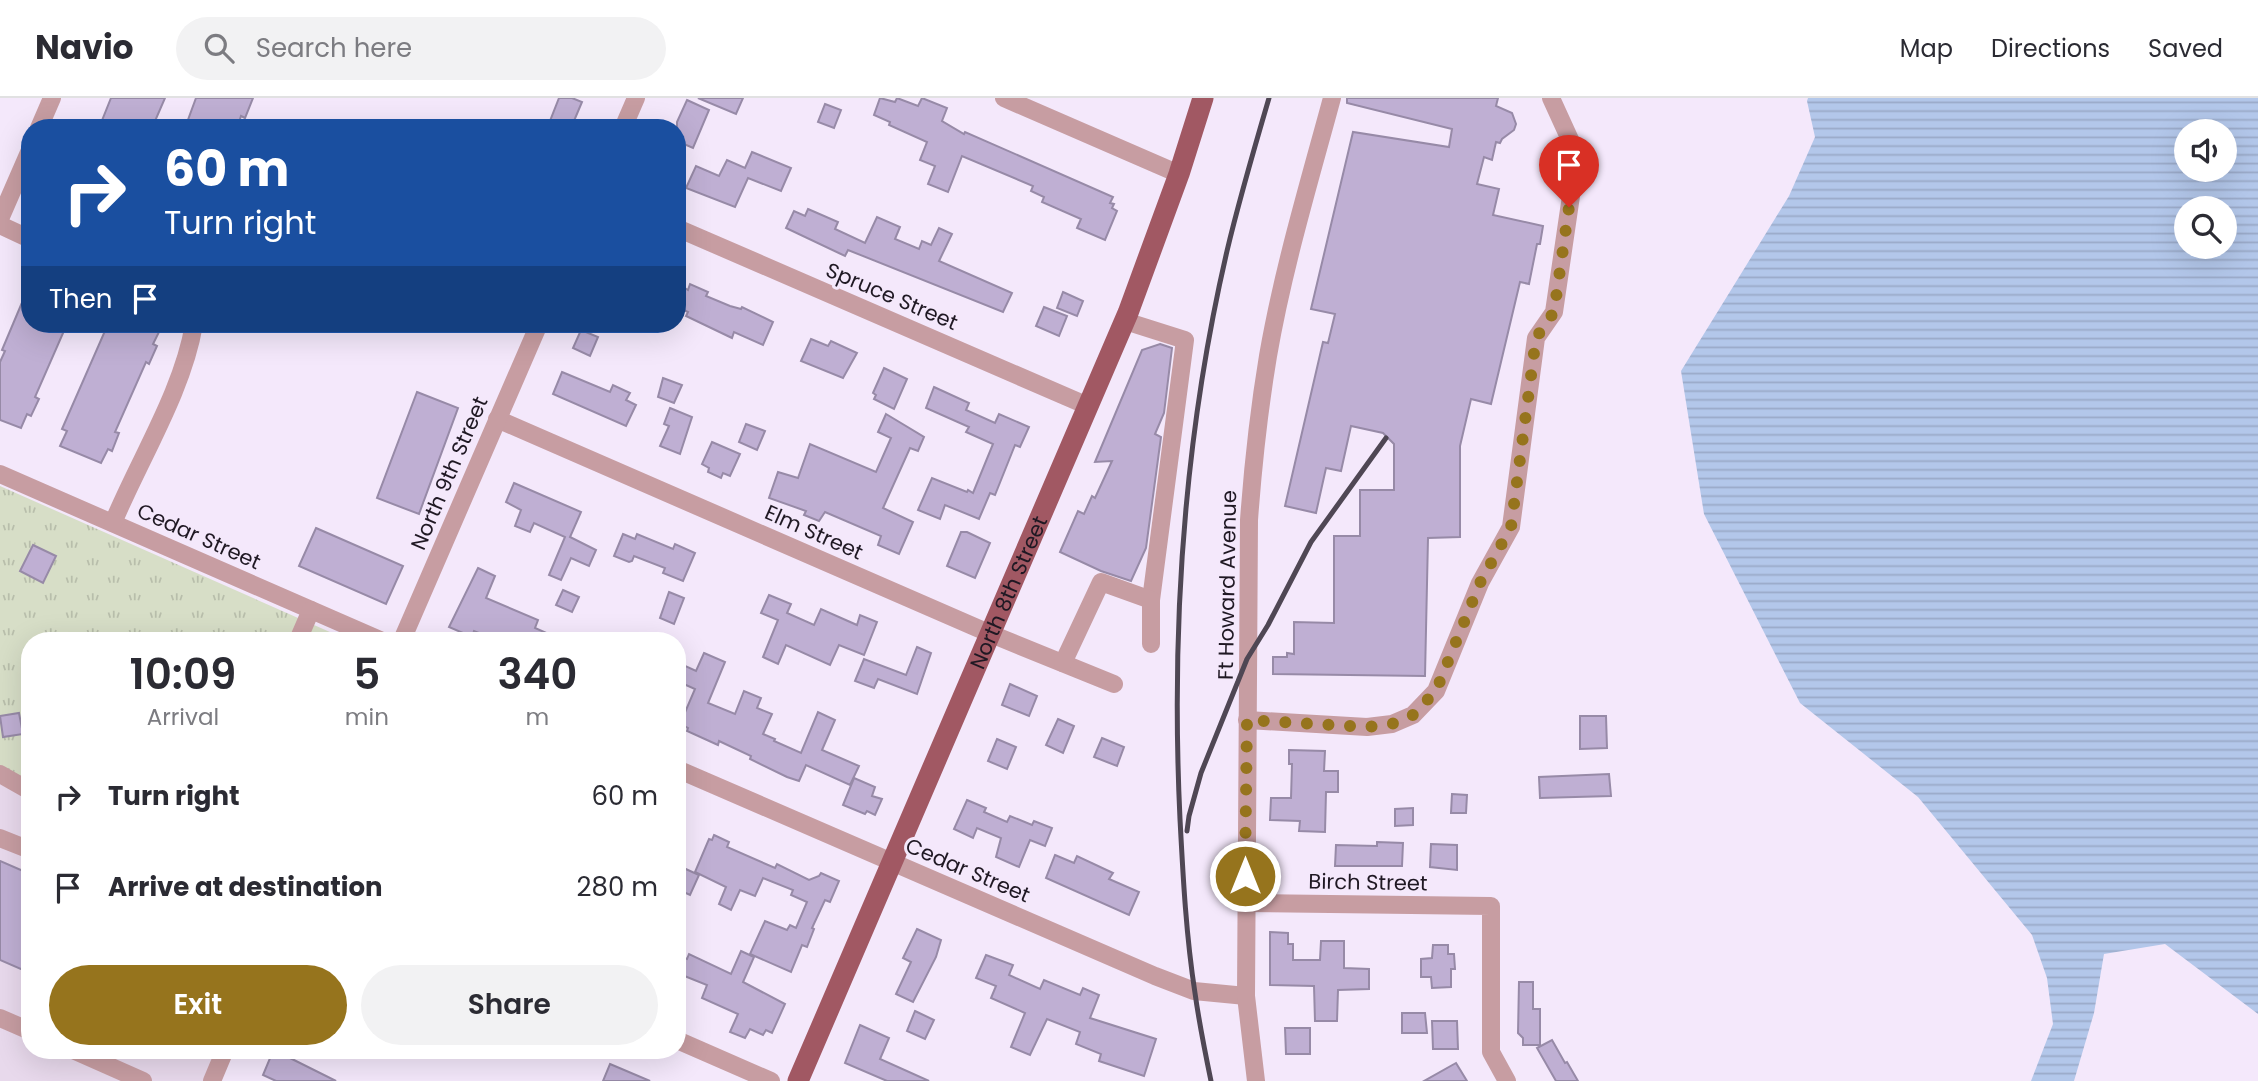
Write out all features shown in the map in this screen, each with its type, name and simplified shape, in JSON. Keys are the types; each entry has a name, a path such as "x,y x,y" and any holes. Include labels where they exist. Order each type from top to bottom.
{"main road":[{"name":"North 8th Street","path":"798,1081 1125,321 1179,174 1203,98"}],"street":[{"path":"43,119 52,98"},
{"path":"627,119 636,98"},
{"path":"1004,98 1179,174"},
{"name":"Ft Howard Avenue","path":"1256,1081 1246,996 1245,903 1249,520 1255,441 1268,354 1286,272 1332,98"},
{"path":"1247,720 1367,727 1392,724 1413,715 1436,691 1480,583 1511,527 1536,338 1554,312 1577,155 1551,98"},
{"path":"2,207 21,189"},
{"path":"0,225 21,235"},
{"name":"Spruce Street","path":"686,232 1088,405"},
{"path":"1125,321 1185,340 1152,600 1151,644"},
{"path":"113,523 176,383 190,348 192,333"},
{"name":"North 9th Street","path":"405,632 535,333"},
{"name":"Elm Street","path":"497,419 991,634 1114,684"},
{"name":"Cedar Street","path":"0,474 362,632"},
{"path":"1063,663 1101,582 1152,600"},
{"path":"301,632 311,610"},
{"name":"Cedar Street","path":"686,773 1194,991 1246,996"},
{"path":"0,774 21,787"},
{"path":"0,838 21,846"},
{"name":"Birch Street","path":"1245,903 1491,906 1491,1052 1507,1081"},
{"path":"0,1018 21,1027"},
{"path":"686,1044 771,1081"},
{"path":"93,1059 143,1081"},
{"path":"212,1081 221,1059"}],"shaded area":[{"path":"0,778 21,788 21,1059 221,1059 212,1081 0,1081"}],"green space":[{"path":"0,486 330,632 21,632 21,788 0,778"}],"water":[{"path":"1808,98 2258,98 2258,1014 2165,944 2104,954 2094,1013 2074,1081 2031,1081 2053,1024 2047,978 2032,935 1918,797 1800,703 1704,514 1681,371 1789,196 1815,137"}],"building":[{"path":"111,98 165,98 156,119 103,119"},
{"path":"196,98 253,98 245,118 188,119"},
{"path":"559,98 572,98 582,102 575,119 551,119"},
{"path":"698,98 743,98 736,114"},
{"path":"880,98 895,102 897,98 918,106 922,98 947,108 942,121 964,134 965,132 1113,197 1110,203 1114,204 1112,208 1117,211 1105,240 1077,228 1081,219 1042,202 1044,197 1031,191 1033,186 962,156 948,192 928,184 935,166 920,160 927,142 889,125 890,122 874,115"},
{"path":"1347,98 1498,98 1496,106 1512,113 1516,124 1514,130 1500,143 1496,142 1492,160 1484,157 1477,184 1499,189 1493,215 1543,226 1529,284 1520,282 1491,404 1471,399 1460,446 1460,537 1428,538 1425,676 1273,674 1273,657 1294,654 1294,622 1334,623 1334,536 1360,536 1360,490 1394,490 1394,444 1383,433 1351,426 1341,471 1326,468 1316,513 1285,506 1323,342 1328,343 1335,314 1311,309 1353,132 1449,147 1452,129 1347,103"},
{"path":"687,100 709,110 693,148 686,145 686,119 678,119"},
{"path":"825,104 841,110 834,128 818,122"},
{"path":"752,152 791,168 781,191 748,178 735,207 686,188 696,166 719,176 727,160 745,168"},
{"path":"808,209 838,222 835,229 865,243 877,217 900,227 895,239 919,249 922,241 931,245 939,228 952,234 939,261 1012,293 1003,312 848,250 845,256 786,228 794,211 805,216"},
{"path":"690,284 708,292 706,296 730,306 742,307 773,322 763,345 734,332 732,338 686,316 686,289 688,290"},
{"path":"1063,292 1083,301 1077,316 1057,308"},
{"path":"21,305 21,333 63,333 35,397 39,399 31,416 27,414 21,428 0,420 0,362 5,351 2,350"},
{"path":"1044,307 1067,316 1059,336 1036,326"},
{"path":"104,333 158,333 153,344 157,346 149,364 146,362 115,432 119,433 112,451 108,449 101,463 60,446 67,431 62,429"},
{"path":"580,333 598,337 590,356 573,348"},
{"path":"811,339 828,346 831,341 857,353 843,378 801,361"},
{"path":"1160,344 1172,348 1164,413 1155,434 1161,437 1146,548 1131,581 1060,552 1078,511 1084,514 1092,496 1095,498 1112,461 1095,462 1142,350"},
{"path":"884,368 907,379 894,409 874,399 876,395 873,393"},
{"path":"562,372 610,392 613,385 630,393 626,400 636,405 626,426 553,394"},
{"path":"663,378 682,385 674,403 658,397"},
{"path":"934,387 969,403 966,410 995,423 999,414 1029,427 1020,447 1015,445 995,495 990,493 979,519 945,505 940,519 918,510 932,478 973,493 993,444 966,432 969,427 926,408"},
{"path":"417,392 458,408 419,514 377,498"},
{"path":"670,408 692,417 680,454 660,446 669,426 664,424"},
{"path":"886,414 924,437 918,451 910,448 883,508 913,522 899,554 878,545 881,536 825,512 819,521 804,515 806,511 769,498 778,472 798,478 810,444 876,472 891,438 878,432"},
{"path":"746,424 765,431 757,450 739,442"},
{"path":"712,442 740,454 730,476 723,473 721,478 708,472 709,468 702,464"},
{"path":"514,483 581,512 570,537 596,550 589,566 571,558 561,580 549,575 565,537 534,523 530,532 515,526 521,510 506,502"},
{"path":"316,528 403,566 386,604 299,566"},
{"path":"961,532 967,532 990,543 975,578 947,566"},
{"path":"623,534 635,539 637,534 673,549 675,544 695,553 683,581 663,573 665,568 634,556 629,562 614,556"},
{"path":"33,545 56,556 43,583 20,571"},
{"path":"478,568 495,576 486,598 538,620 535,628 544,632 460,632 449,627"},
{"path":"563,590 579,597 572,612 556,605"},
{"path":"669,592 684,598 674,624 660,618"},
{"path":"769,595 791,604 787,613 814,625 821,609 857,625 860,615 877,622 864,655 839,645 830,665 786,645 778,664 763,657 778,620 761,613"},
{"path":"917,647 931,653 917,694 878,679 874,688 855,681 864,659 906,675"},
{"path":"704,653 725,662 708,703 735,714 744,691 761,698 757,708 772,714 763,734 801,753 818,712 835,720 822,750 859,766 850,785 806,765 799,781 750,759 751,756 719,741 718,745 687,731 686,710 695,689 686,685 686,666 696,671"},
{"path":"1010,684 1037,696 1029,716 1002,705"},
{"path":"19,713 21,734 3,737 0,716"},
{"path":"1580,716 1606,716 1607,748 1580,749"},
{"path":"1058,719 1074,726 1063,753 1046,745"},
{"path":"1102,738 1124,747 1117,766 1094,757"},
{"path":"997,739 1016,747 1007,769 988,761"},
{"path":"1289,750 1325,751 1324,771 1338,771 1338,792 1326,792 1325,832 1299,831 1300,821 1270,820 1271,798 1291,798 1292,764 1289,764"},
{"path":"1609,774 1611,796 1540,798 1539,777"},
{"path":"854,778 875,787 872,796 882,799 875,815 843,805"},
{"path":"1452,794 1467,795 1466,813 1451,813"},
{"path":"967,800 986,808 984,812 1007,822 1010,816 1032,825 1034,821 1052,828 1045,846 1030,840 1019,867 996,857 1001,838 977,828 973,838 954,829"},
{"path":"1413,808 1413,825 1395,826 1395,809"},
{"path":"714,835 729,842 727,847 775,868 777,864 809,880 821,873 839,881 830,902 825,900 812,928 814,929 807,947 802,945 791,972 750,954 765,921 787,930 790,925 796,928 807,902 791,895 793,890 763,878 755,896 740,890 731,910 719,904 726,887 695,872 709,839 712,840"},
{"path":"1377,842 1403,843 1402,866 1335,866 1336,845 1377,846"},
{"path":"1431,844 1457,845 1457,870 1430,867"},
{"path":"1055,855 1074,863 1077,856 1113,873 1109,879 1139,892 1129,915 1046,878"},
{"path":"0,861 21,870 21,969 0,960"},
{"path":"686,869 699,875 690,895 686,893"},
{"path":"917,929 941,940 936,957 913,1002 896,994 911,962 903,958"},
{"path":"1270,932 1288,933 1288,944 1293,944 1293,960 1320,960 1321,941 1344,941 1344,968 1369,969 1369,989 1338,990 1337,1021 1315,1021 1314,986 1270,985"},
{"path":"1433,945 1448,945 1448,954 1454,954 1455,969 1451,969 1451,987 1432,988 1431,977 1421,977 1421,959 1432,958"},
{"path":"741,951 754,957 743,982 785,1004 772,1033 766,1030 763,1035 750,1029 745,1038 730,1032 738,1014 702,998 707,985 686,977 686,959 689,954 731,974"},
{"path":"986,955 1013,965 1009,975 1040,989 1044,980 1080,995 1083,988 1099,995 1090,1018 1156,1039 1144,1076 1099,1061 1101,1054 1076,1044 1080,1032 1047,1019 1030,1055 1011,1047 1025,1013 991,998 996,986 976,978"},
{"path":"1519,982 1533,982 1533,1009 1540,1009 1540,1045 1523,1045 1523,1038 1518,1033"},
{"path":"915,1011 934,1020 925,1039 907,1031"},
{"path":"1402,1013 1425,1013 1427,1033 1402,1033"},
{"path":"1432,1021 1457,1021 1458,1049 1433,1049"},
{"path":"860,1025 889,1038 880,1059 929,1081 887,1081 845,1063"},
{"path":"1285,1028 1310,1028 1310,1054 1286,1054"},
{"path":"1552,1040 1578,1081 1556,1081 1537,1048"},
{"path":"270,1059 292,1059 336,1081 276,1081 263,1075"},
{"path":"1456,1063 1467,1081 1424,1081"},
{"path":"610,1064 650,1081 603,1081"}],"railway":[{"path":"1211,1081 1192,971 1180,819 1177,677 1184,534 1200,391 1212,321 1232,232 1269,98"},
{"path":"1187,831 1201,773 1247,659 1268,625 1311,542 1386,438"}],"route":[{"path":"1245,876 1247,720 1367,727 1392,724 1413,715 1436,691 1480,583 1511,527 1536,338 1554,312 1569,207"}]}
